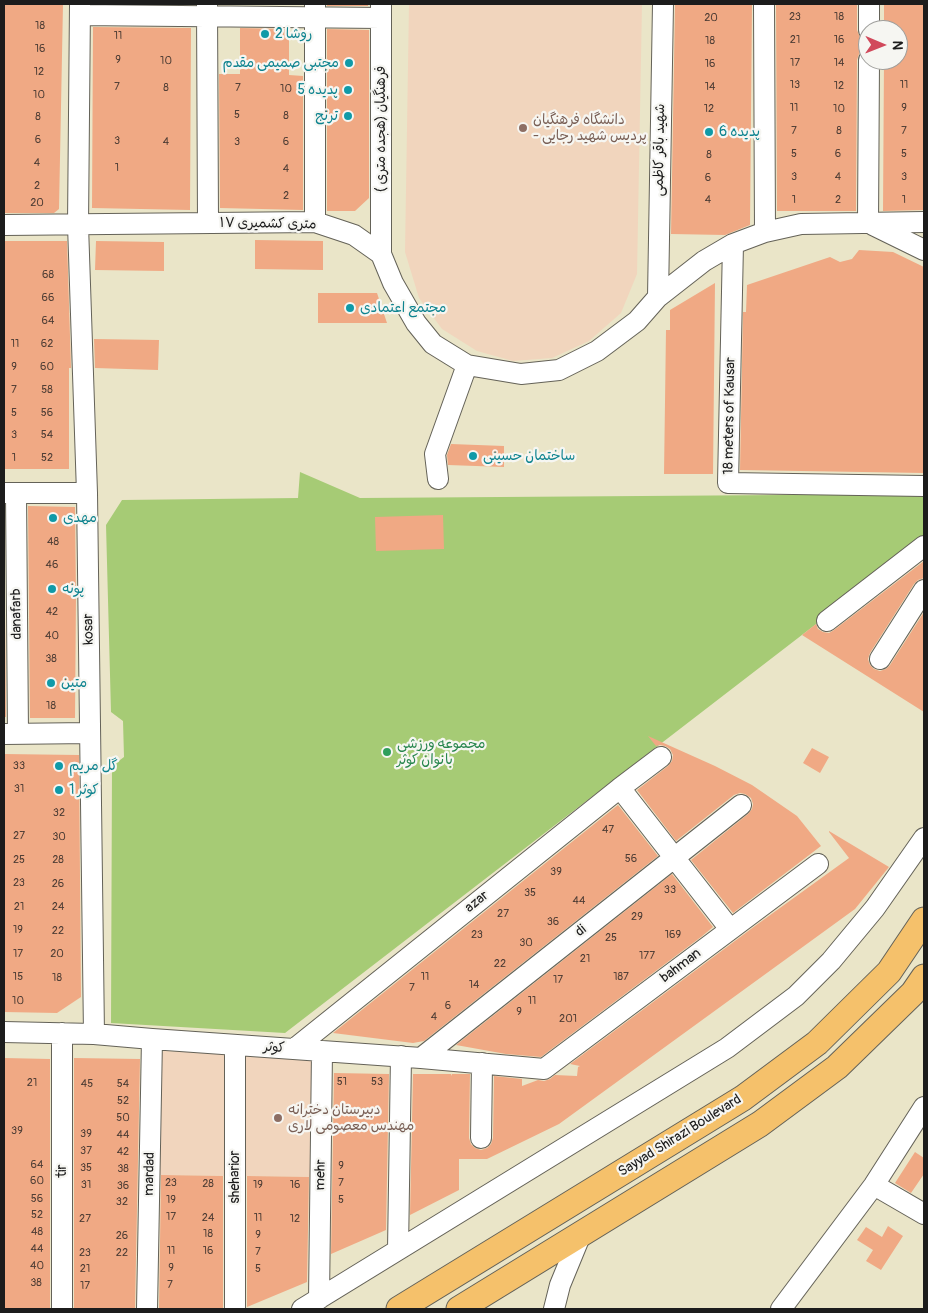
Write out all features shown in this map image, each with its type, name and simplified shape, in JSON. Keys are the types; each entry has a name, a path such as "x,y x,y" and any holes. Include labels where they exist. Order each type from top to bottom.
{"main road":[{"name":"Sayyad Shirazi Boulevard","path":"399,1309 750,1092 817,1043 889,972 924,920"},
{"path":"459,1309 760,1124 837,1067 913,993 924,977"}],"street":[{"name":"شهید باقر کاظمی","path":"658,297 663,4"},
{"path":"764,4 765,232"},
{"path":"869,4 869,20"},
{"path":"80,9 381,11"},
{"name":"kosar","path":"80,9 78,225 88,493 94,1034"},
{"path":"207,10 208,223"},
{"path":"315,10 315,222"},
{"name":"فرهنگیان (هجده متری )","path":"381,11 381,254"},
{"path":"868,223 869,70"},
{"name":"۱۷ متری کشمیری","path":"4,225 315,222 354,235 381,254"},
{"path":"381,254 393,283 416,323 433,344 467,365 520,374 559,370 597,351 637,321 658,297 704,261 733,244 765,232 801,224 924,222"},
{"path":"868,223 924,250"},
{"name":"18 meters of Kausar","path":"733,244 728,483 924,486"},
{"path":"438,479 435,454 467,365"},
{"path":"10,493 88,493"},
{"name":"danafarb","path":"10,493 11,734"},
{"path":"827,621 924,546"},
{"path":"880,659 924,590"},
{"path":"11,734 90,733"},
{"name":"azar","path":"294,1049 661,757"},
{"path":"620,788 730,929"},
{"name":"di","path":"411,1057 741,805"},
{"path":"302,1309 727,1048 796,996 831,961 875,908 924,838"},
{"name":"bahman","path":"544,1069 818,864"},
{"name":"کوثر","path":"4,1032 94,1034 411,1057 544,1069"},
{"name":"tir","path":"62,1033 62,1309"},
{"name":"mardad","path":"147,1309 152,1039"},
{"name":"sheharior","path":"235,1045 235,1309"},
{"name":"mehr","path":"319,1299 322,1051"},
{"path":"398,1250 411,1057"},
{"path":"481,1138 482,1063"},
{"path":"781,1309 874,1185 924,1107"},
{"path":"874,1185 924,1214"},
{"path":"554,1309 560,1285 581,1234"}],"shaded area":[{"name":"دانشگاه فرهنگیان - پردیس شهید رجایی","path":"409,4 642,4 637,274 621,313 589,341 552,358 513,361 477,351 442,329 419,298 405,252"},
{"path":"164,1051 227,1053 227,1176 153,1175 156,1057"},
{"name":"دبیرستان دخترانه مهندس معصومی لاری","path":"249,1054 315,1056 314,1177 240,1176 242,1060"}],"green space":[{"name":"مجموعه ورزشی بانوان کوثر","path":"300,472 360,498 924,494 924,541 285,1033 111,1023 112,766 124,757 123,721 111,712 106,525 122,500 298,498"}],"building":[{"path":"4,4 63,4 59,209 54,213 4,213"},
{"path":"327,4 368,4 368,6 327,6"},
{"path":"675,4 752,4 750,225 725,235 671,234"},
{"path":"776,4 857,4 856,211 777,211"},
{"path":"884,4 924,4 924,210 883,211 884,70 908,70 908,20 884,20"},
{"path":"93,27 191,28 190,210 92,208"},
{"path":"240,28 289,29 289,75 303,76 303,210 220,208 219,74 240,74"},
{"path":"327,29 369,30 369,198 355,211 327,211"},
{"path":"255,240 323,241 323,270 255,269"},
{"path":"4,241 67,241 71,368 69,368 69,469 4,469"},
{"path":"96,241 164,242 164,271 95,270"},
{"path":"859,250 893,252 924,267 924,473 740,470 743,312 746,312 747,285 830,257 840,262 852,259"},
{"path":"715,283 713,474 664,474 666,330 670,330 670,310"},
{"name":"مجتمع اعتمادی","path":"318,293 377,293 387,323 318,323"},
{"path":"94,339 159,340 158,370 95,368"},
{"name":"ساختمان حسینی","path":"451,444 504,446 504,467 448,465 447,455"},
{"path":"4,506 6,717 4,717"},
{"path":"28,506 75,507 75,718 30,718"},
{"path":"443,515 444,549 376,551 375,517"},
{"path":"924,561 924,578 914,584 868,659 874,669 880,671 886,669 924,612 924,712 802,635 816,624 818,629 823,632 829,633 834,630"},
{"path":"648,736 752,785 797,816 821,846 733,913 691,860 748,814 753,804 751,798 740,793 734,795 676,841 637,790 672,761 673,755 670,749 665,746 656,746"},
{"path":"812,748 829,757 820,773 803,763"},
{"path":"4,754 79,755 81,997 57,1013 4,1012"},
{"path":"618,805 658,856 424,1041 413,1043 333,1033"},
{"path":"829,831 889,867 855,909 559,1124 487,1159 459,1159 459,1190 410,1215 413,1074 451,1074 452,1076 452,1074 470,1074 469,1138 475,1148 481,1150 487,1148 493,1138 494,1076 522,1079 522,1086 538,1080 550,1079 555,1075 577,1076 578,1067 580,1066 570,1064 849,858"},
{"path":"672,874 713,927 701,937 541,1057 506,1054 456,1045"},
{"path":"4,1058 50,1059 50,1309 4,1309"},
{"path":"74,1058 140,1059 135,1309 74,1309"},
{"path":"334,1073 389,1074 386,1230 331,1254"},
{"path":"915,1152 924,1158 924,1174 911,1193 895,1183"},
{"path":"161,1175 223,1176 223,1309 159,1309"},
{"path":"247,1176 309,1177 307,1282 247,1307"},
{"path":"888,1226 903,1236 881,1270 866,1261 873,1250 857,1240 866,1227 882,1237"}],"place":[{"name":"روشا 2","path":"265,34"},
{"name":"مجتبی صمیمی مقدم","path":"349,63"},
{"name":"پدیده 5","path":"348,90"},
{"name":"ترنج","path":"348,116"},
{"name":"دانشگاه فرهنگیان - پردیس شهید رجایی","path":"523,128"},
{"name":"پدیده 6","path":"709,132"},
{"name":"مجتمع اعتمادی","path":"350,308"},
{"name":"ساختمان حسینی","path":"473,456"},
{"name":"مهدی","path":"53,518"},
{"name":"پونه","path":"52,589"},
{"name":"متین","path":"51,683"},
{"name":"مجموعه ورزشی بانوان کوثر","path":"387,752"},
{"name":"گل مریم","path":"59,766"},
{"name":"کوثر 1","path":"59,790"},
{"name":"دبیرستان دخترانه مهندس معصومی لاری","path":"278,1118"}]}
